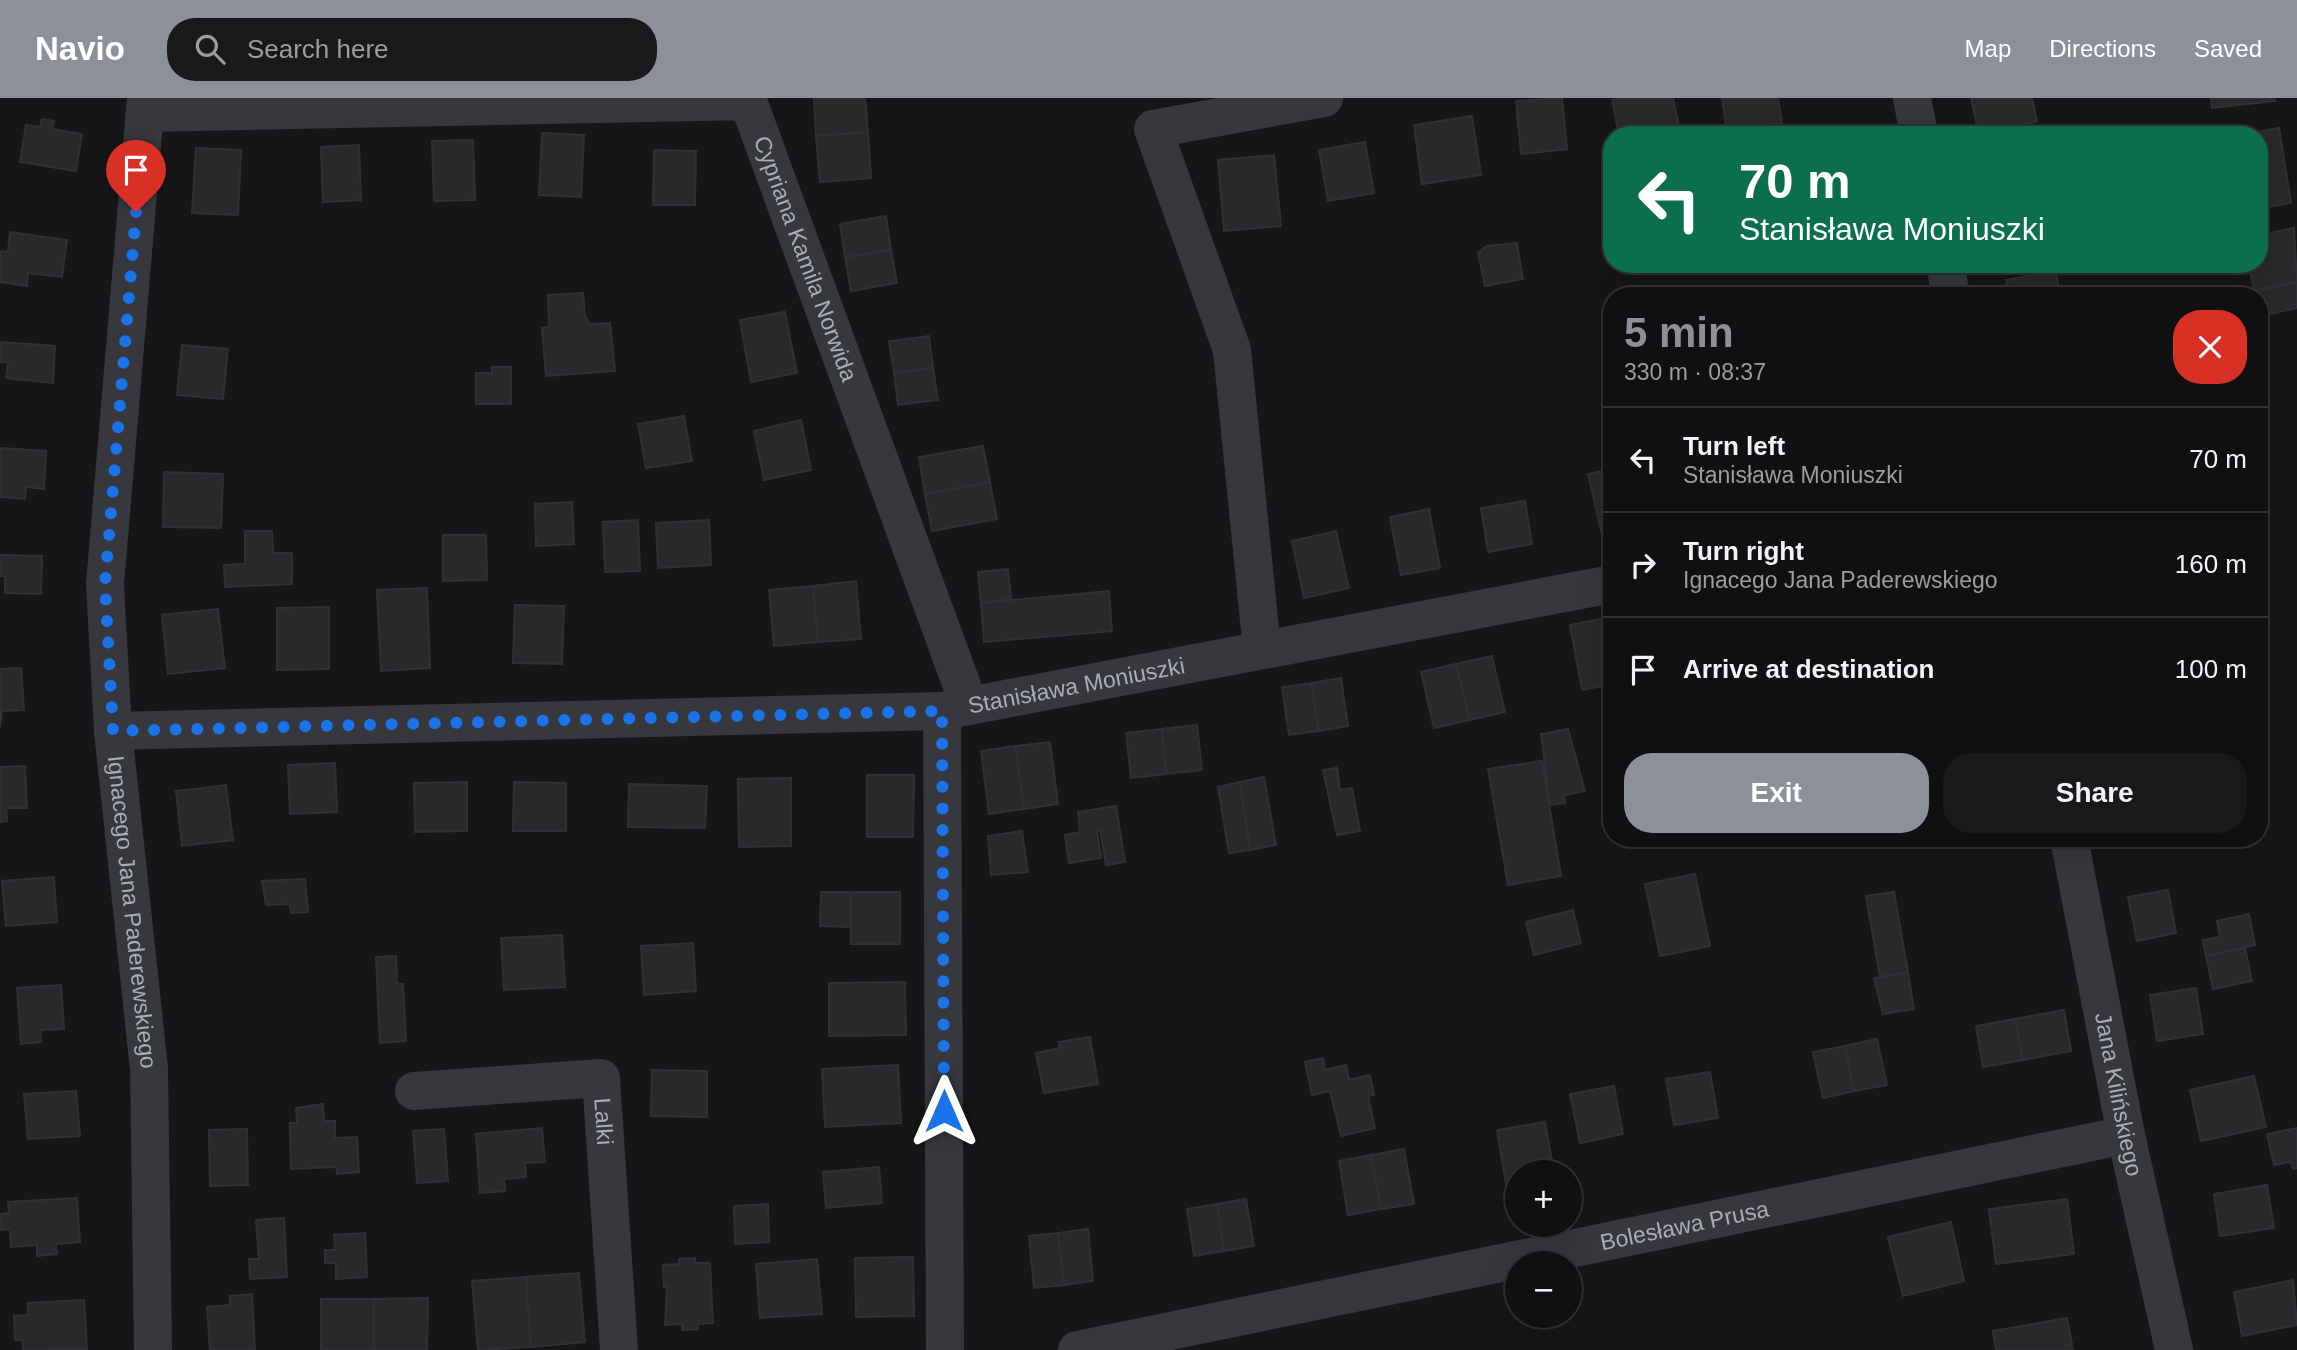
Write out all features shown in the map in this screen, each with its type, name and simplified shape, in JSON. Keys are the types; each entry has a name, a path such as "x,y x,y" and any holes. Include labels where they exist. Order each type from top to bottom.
{"street":[{"path":"1262,650 1232,350 1153,129 1324,98"},
{"path":"1912,98 1917,126"},
{"name":"Cypriana Kamila Norwida","path":"146,106 748,101 956,708 945,1350"},
{"name":"Ignacego Jana Paderewskiego","path":"146,106 105,584 113,731 149,1069 153,1350"},
{"name":"Stanisława Moniuszki","path":"113,731 956,708 1603,586"},
{"name":"Jana Kilińskiego","path":"2072,847 2126,1136 2174,1350"},
{"name":"Lalki","path":"414,1091 601,1078 619,1350"},
{"name":"Bolesława Prusa","path":"1079,1350 2126,1136"}],"building":[{"path":"814,98 865,98 868,132 816,136"},
{"path":"1562,98 1567,149 1521,154 1516,101"},
{"path":"1673,98 1679,126 1617,126 1612,100"},
{"path":"1722,98 1778,98 1782,123 1726,126"},
{"path":"1971,98 2032,98 2037,121 2015,126 1977,126"},
{"path":"2211,98 2274,98 2275,101 2212,108"},
{"path":"1472,116 1481,175 1422,184 1414,125"},
{"path":"42,119 54,121 52,129 82,134 76,171 20,162 26,125 40,127"},
{"path":"2279,128 2291,203 2268,207 2268,130"},
{"path":"868,132 871,178 820,182 816,136"},
{"path":"542,133 584,135 581,197 539,195"},
{"path":"473,140 475,200 434,201 432,141"},
{"path":"1365,142 1374,193 1328,201 1319,150"},
{"path":"359,145 361,200 323,202 321,147"},
{"path":"196,148 241,150 238,215 192,213"},
{"path":"654,150 696,151 695,205 653,205"},
{"path":"1274,155 1281,226 1224,231 1218,160"},
{"path":"886,216 891,250 845,257 840,224"},
{"path":"2294,228 2297,282 2253,287 2251,273 2268,273 2268,233"},
{"path":"10,232 67,240 62,277 28,273 27,286 0,282 0,251 8,252"},
{"path":"1517,243 1523,279 1485,286 1478,253 1486,246"},
{"path":"891,250 897,283 851,291 845,257"},
{"path":"2056,273 2059,287 2007,287 2006,280"},
{"path":"2297,282 2297,308 2268,314 2268,288"},
{"path":"583,293 585,316 590,324 610,323 615,371 546,376 542,328 549,327 548,295"},
{"path":"785,312 797,373 751,382 740,320"},
{"path":"929,336 933,368 894,373 889,341"},
{"path":"0,342 55,346 53,383 6,378 8,362 0,362"},
{"path":"182,345 228,349 223,399 177,395"},
{"path":"492,367 511,367 511,404 476,404 476,373 492,373"},
{"path":"933,368 938,400 898,405 894,373"},
{"path":"684,416 692,461 646,468 638,424"},
{"path":"801,420 811,470 764,480 754,431"},
{"path":"983,446 990,482 925,494 919,457"},
{"path":"0,448 46,451 44,489 26,487 25,499 0,497"},
{"path":"1603,471 1603,531 1601,531 1588,474"},
{"path":"164,472 223,474 221,528 163,527"},
{"path":"990,482 997,519 932,531 925,494"},
{"path":"1525,501 1532,544 1488,552 1481,508"},
{"path":"572,502 574,544 536,546 535,504"},
{"path":"1429,509 1440,568 1401,575 1390,517"},
{"path":"638,520 640,571 605,572 603,522"},
{"path":"709,520 711,565 658,568 656,523"},
{"path":"245,531 272,531 273,553 292,553 292,584 225,587 224,565 245,564"},
{"path":"1336,531 1349,588 1304,598 1292,541"},
{"path":"443,535 486,535 487,580 443,581"},
{"path":"0,555 42,556 41,594 5,593 5,576 0,576"},
{"path":"1008,569 1011,599 981,603 978,572"},
{"path":"856,581 861,639 818,642 813,586"},
{"path":"813,586 818,642 774,646 769,590"},
{"path":"427,588 430,668 381,671 377,590"},
{"path":"1109,591 1112,631 984,642 981,603"},
{"path":"515,605 564,606 562,664 513,663"},
{"path":"329,607 329,669 277,670 277,608"},
{"path":"218,609 225,668 168,674 162,615"},
{"path":"1603,619 1603,686 1582,690 1570,625"},
{"path":"1492,656 1505,712 1470,720 1456,664"},
{"path":"1456,664 1470,720 1434,728 1421,672"},
{"path":"21,668 24,710 2,711 0,728 0,669"},
{"path":"1341,678 1348,726 1319,731 1311,683"},
{"path":"1311,683 1319,731 1289,735 1282,687"},
{"path":"1197,725 1202,770 1166,774 1162,729"},
{"path":"1162,729 1166,774 1131,778 1126,733"},
{"path":"1568,729 1585,791 1564,795 1565,803 1550,805 1541,734"},
{"path":"1050,742 1058,804 1024,809 1015,746"},
{"path":"1015,746 1024,809 989,814 981,751"},
{"path":"1542,761 1561,876 1508,885 1488,769"},
{"path":"335,763 337,812 290,814 288,765"},
{"path":"25,766 27,808 6,808 7,821 0,822 0,767"},
{"path":"1337,768 1340,790 1352,788 1360,831 1337,835 1323,770"},
{"path":"867,775 914,775 913,837 867,837"},
{"path":"1264,777 1276,845 1250,850 1240,782"},
{"path":"791,778 791,846 739,847 738,779"},
{"path":"467,782 467,831 415,832 414,783"},
{"path":"514,782 566,783 566,831 513,831"},
{"path":"1240,782 1250,850 1229,853 1218,787"},
{"path":"629,784 707,786 705,828 628,827"},
{"path":"226,785 233,840 182,846 176,791"},
{"path":"1116,806 1125,862 1106,865 1100,829 1097,830 1101,858 1069,863 1065,835 1080,832 1078,812"},
{"path":"1022,831 1028,872 991,875 988,836"},
{"path":"1695,874 1710,946 1660,956 1645,884"},
{"path":"54,877 57,922 6,926 2,881"},
{"path":"305,879 308,912 291,913 290,904 266,905 262,881"},
{"path":"2168,890 2176,933 2137,941 2128,897"},
{"path":"821,892 851,892 850,927 820,926"},
{"path":"851,892 900,892 900,944 851,944"},
{"path":"1894,892 1908,972 1880,977 1866,896"},
{"path":"1573,910 1581,943 1534,955 1526,922"},
{"path":"2249,914 2255,945 2206,956 2203,940 2220,937 2217,921"},
{"path":"562,935 565,987 504,990 501,938"},
{"path":"693,943 696,991 644,995 641,946"},
{"path":"2245,948 2252,981 2213,989 2206,956"},
{"path":"396,956 397,984 403,984 406,1041 380,1043 376,957"},
{"path":"1908,972 1914,1009 1883,1014 1874,978"},
{"path":"905,982 906,1035 829,1036 829,983"},
{"path":"61,985 64,1029 40,1030 41,1042 21,1044 17,988"},
{"path":"2196,988 2203,1034 2157,1041 2150,995"},
{"path":"2064,1010 2071,1051 2023,1060 2015,1019"},
{"path":"2015,1019 2023,1060 1983,1067 1976,1026"},
{"path":"1090,1037 1098,1084 1044,1093 1036,1053 1060,1048 1059,1042"},
{"path":"1877,1039 1887,1085 1854,1091 1845,1046"},
{"path":"1845,1046 1854,1091 1823,1098 1813,1052"},
{"path":"1323,1058 1325,1070 1346,1065 1349,1080 1370,1075 1374,1095 1368,1096 1375,1128 1341,1136 1330,1091 1312,1095 1305,1062"},
{"path":"898,1065 901,1123 825,1127 822,1069"},
{"path":"652,1070 707,1071 707,1117 651,1116"},
{"path":"1710,1072 1718,1118 1674,1125 1666,1079"},
{"path":"2254,1076 2266,1127 2201,1141 2190,1090"},
{"path":"1614,1086 1623,1134 1580,1143 1570,1094"},
{"path":"76,1091 80,1136 28,1139 24,1094"},
{"path":"323,1104 324,1121 335,1121 335,1138 357,1137 359,1172 337,1174 337,1167 291,1169 290,1123 297,1123 296,1108"},
{"path":"1545,1122 1552,1160 1505,1160 1505,1178 1497,1130"},
{"path":"542,1128 545,1162 525,1163 526,1177 504,1179 505,1191 480,1193 476,1134"},
{"path":"2297,1128 2297,1168 2293,1169 2291,1162 2274,1165 2267,1134"},
{"path":"247,1129 248,1185 210,1186 209,1130"},
{"path":"444,1129 448,1181 417,1183 413,1131"},
{"path":"1404,1149 1414,1204 1381,1209 1371,1155"},
{"path":"1371,1155 1381,1209 1348,1215 1339,1161"},
{"path":"879,1167 882,1203 826,1208 823,1172"},
{"path":"2267,1185 2274,1228 2220,1236 2214,1194"},
{"path":"77,1198 80,1242 56,1244 57,1254 37,1256 37,1245 11,1247 10,1229 0,1230 0,1214 9,1213 8,1202"},
{"path":"1246,1199 1254,1246 1224,1251 1217,1204"},
{"path":"2067,1199 2074,1254 1996,1264 1989,1209"},
{"path":"768,1204 769,1242 735,1244 734,1206"},
{"path":"1217,1204 1224,1251 1194,1256 1187,1209"},
{"path":"284,1218 287,1277 250,1279 249,1259 259,1259 256,1220"},
{"path":"1951,1222 1964,1281 1903,1296 1888,1237"},
{"path":"1088,1229 1093,1281 1064,1285 1058,1233"},
{"path":"365,1233 367,1277 336,1279 336,1263 325,1263 325,1250 335,1250 334,1235"},
{"path":"1058,1233 1064,1285 1034,1288 1029,1236"},
{"path":"913,1257 914,1316 856,1317 855,1258"},
{"path":"695,1258 695,1263 710,1263 713,1323 698,1324 698,1329 682,1330 682,1324 665,1325 667,1287 664,1287 663,1265 679,1264 679,1259"},
{"path":"817,1259 822,1314 760,1318 756,1264"},
{"path":"579,1273 585,1342 531,1347 526,1277"},
{"path":"526,1277 531,1347 478,1350 472,1281"},
{"path":"2293,1280 2297,1325 2242,1336 2234,1292"},
{"path":"252,1294 255,1350 210,1350 207,1307 230,1305 230,1296"},
{"path":"428,1298 427,1350 374,1350 374,1299"},
{"path":"321,1299 374,1299 374,1350 321,1350"},
{"path":"84,1300 87,1349 23,1350 22,1340 15,1340 14,1316 28,1315 28,1303"},
{"path":"2067,1318 2073,1350 1996,1350 1993,1331"}],"route":[{"path":"136,212 105,584 113,731 942,711 944,1111"}]}
